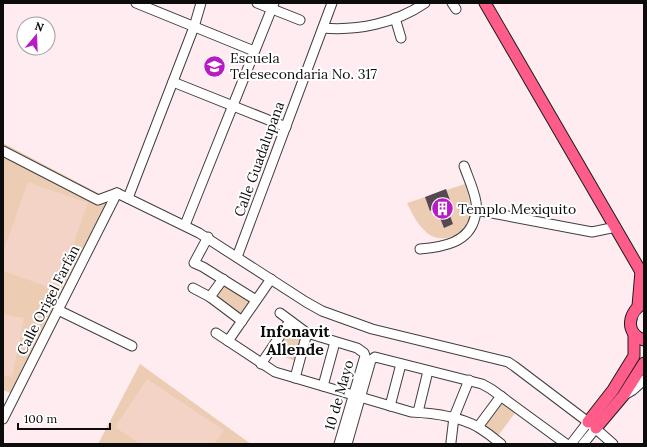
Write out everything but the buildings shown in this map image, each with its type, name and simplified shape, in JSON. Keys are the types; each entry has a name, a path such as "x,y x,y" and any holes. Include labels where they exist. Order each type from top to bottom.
{"main road":[{"path":"485,3 642,274 641,304 633,312 630,319 634,334 634,356 592,425"},
{"path":"634,334 644,340"},
{"path":"592,425 623,396 644,363"}],"street":[{"path":"137,3 254,51"},
{"path":"128,198 194,27 201,3"},
{"path":"257,3 273,6 300,20"},
{"name":"Calle Guadalupana","path":"237,257 332,3"},
{"path":"323,28 357,28 377,24 395,18 421,4"},
{"path":"185,226 273,6"},
{"path":"395,18 401,38"},
{"path":"173,82 286,127"},
{"path":"3,151 98,200 117,193 208,237 322,311 372,329 508,362 592,425 613,444"},
{"path":"420,249 439,247 455,243 466,234 473,223 476,210 476,201 464,166"},
{"name":"Calle Origel Farfán","path":"3,419 117,193"},
{"path":"476,210 592,232 616,227"},
{"path":"208,237 194,263 256,300"},
{"path":"210,297 222,279"},
{"path":"228,340 271,279"},
{"path":"193,288 210,297 242,321"},
{"path":"58,310 132,346"},
{"path":"280,313 307,333 357,348 368,355 482,384 566,444"},
{"path":"262,364 290,321"},
{"path":"216,332 275,372 411,412 426,412 454,417 478,427 501,444"},
{"path":"295,378 307,333"},
{"path":"323,386 335,342"},
{"name":"10 de Mayo","path":"347,444 357,396 368,355"},
{"path":"390,406 401,364"},
{"path":"418,412 428,371"},
{"path":"451,444 450,442 454,417 469,380"},
{"path":"623,396 634,390 644,380"},
{"name":"10 de Mayo","path":"339,444 357,396"},
{"path":"478,427 500,396"},
{"path":"3,398 12,401"},
{"path":"571,444 592,425"},
{"path":"583,444 592,425"}],"shaded area":[{"path":"3,143 113,201 15,395 3,390"},
{"path":"28,182 88,203 57,290 3,271 3,252"},
{"path":"465,184 470,209 468,224 463,230 452,237 438,238 426,232 417,222 407,203"},
{"path":"224,280 254,301 242,316 211,295"},
{"path":"3,314 24,318 12,377 3,376"},
{"path":"291,322 304,334 295,361 272,352"},
{"path":"140,364 251,444 98,444"},
{"path":"147,379 224,430 214,444 140,444 115,427"},
{"path":"501,396 518,409 497,437 478,427"}],"place":[{"name":"Escuela Telesecondaria No. 317","path":"214,66"},
{"name":"Templo Mexiquito","path":"442,209"}],"district":[{"name":"Infonavit Allende","path":"295,340"}]}
